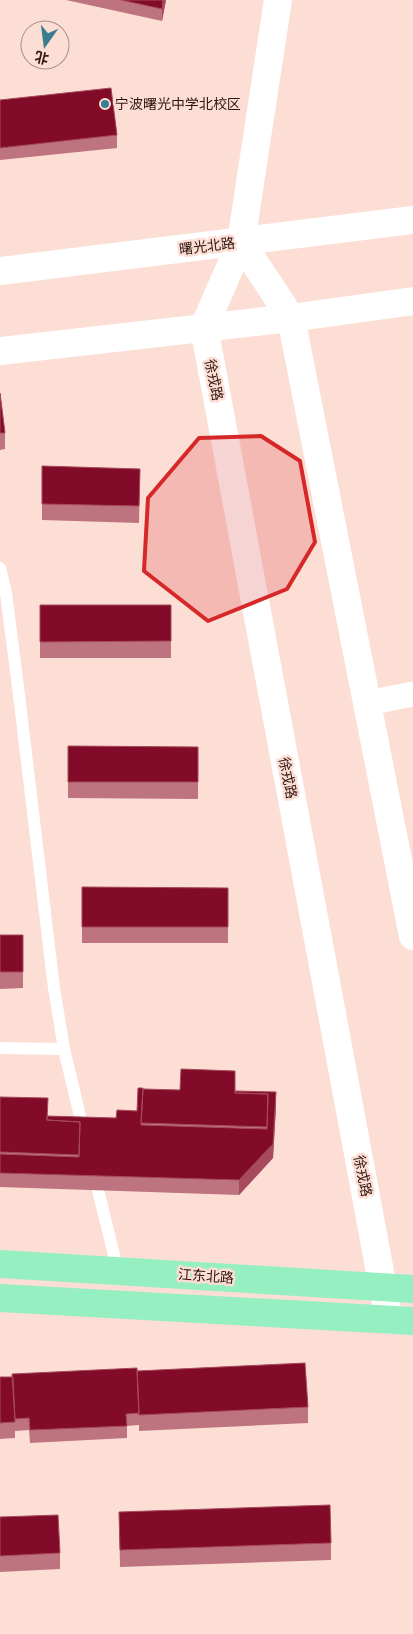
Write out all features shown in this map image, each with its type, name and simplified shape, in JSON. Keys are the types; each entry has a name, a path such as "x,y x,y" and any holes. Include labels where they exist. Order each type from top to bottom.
{"main road":[{"name":"江东北路","path":"0,1264 413,1289"},
{"path":"0,1298 401,1321"}],"street":[{"path":"204,327 241,242 278,0"},
{"name":"曙光北路","path":"0,271 413,220"},
{"path":"241,242 291,318 413,936"},
{"path":"0,351 291,318 413,301"},
{"name":"徐戎路","path":"204,327 383,1287 401,1321"},
{"path":"368,703 413,694"}],"lane":[{"path":"0,568 7,603 54,988 64,1049 86,1142"},
{"path":"0,1048 64,1049"},
{"path":"91,1161 118,1271"}],"highlighted area":[{"path":"261,436 300,461 315,542 287,589 208,621 144,571 148,498 199,438"}],"building":[{"path":"121,0 163,0 162,9"},
{"path":"111,88 117,135 0,148 0,100"},
{"path":"0,393 5,433 0,433"},
{"path":"42,466 140,469 139,506 42,504"},
{"path":"40,605 171,605 171,641 40,642"},
{"path":"68,746 198,747 198,782 68,782"},
{"path":"82,887 228,888 228,927 82,927"},
{"path":"0,935 23,935 23,972 0,972"},
{"path":"181,1069 235,1071 235,1093 268,1094 267,1127 141,1123 143,1089 180,1090"},
{"path":"138,1088 143,1088 141,1125 267,1129 268,1094 235,1093 235,1091 276,1092 273,1144 239,1180 0,1173 0,1154 79,1157 80,1122 47,1120 47,1116 116,1118 117,1110 137,1111"},
{"path":"0,1097 48,1098 47,1120 80,1122 79,1155 0,1152"},
{"path":"305,1363 308,1407 139,1415 137,1371"},
{"path":"137,1368 139,1413 126,1414 127,1426 30,1430 29,1418 15,1419 12,1374"},
{"path":"0,1377 13,1377 15,1422 0,1423"},
{"path":"330,1505 331,1543 120,1550 119,1512"},
{"path":"58,1515 60,1553 0,1556 0,1517"}],"place":[{"name":"宁波曙光中学北校区","path":"105,104"}]}
